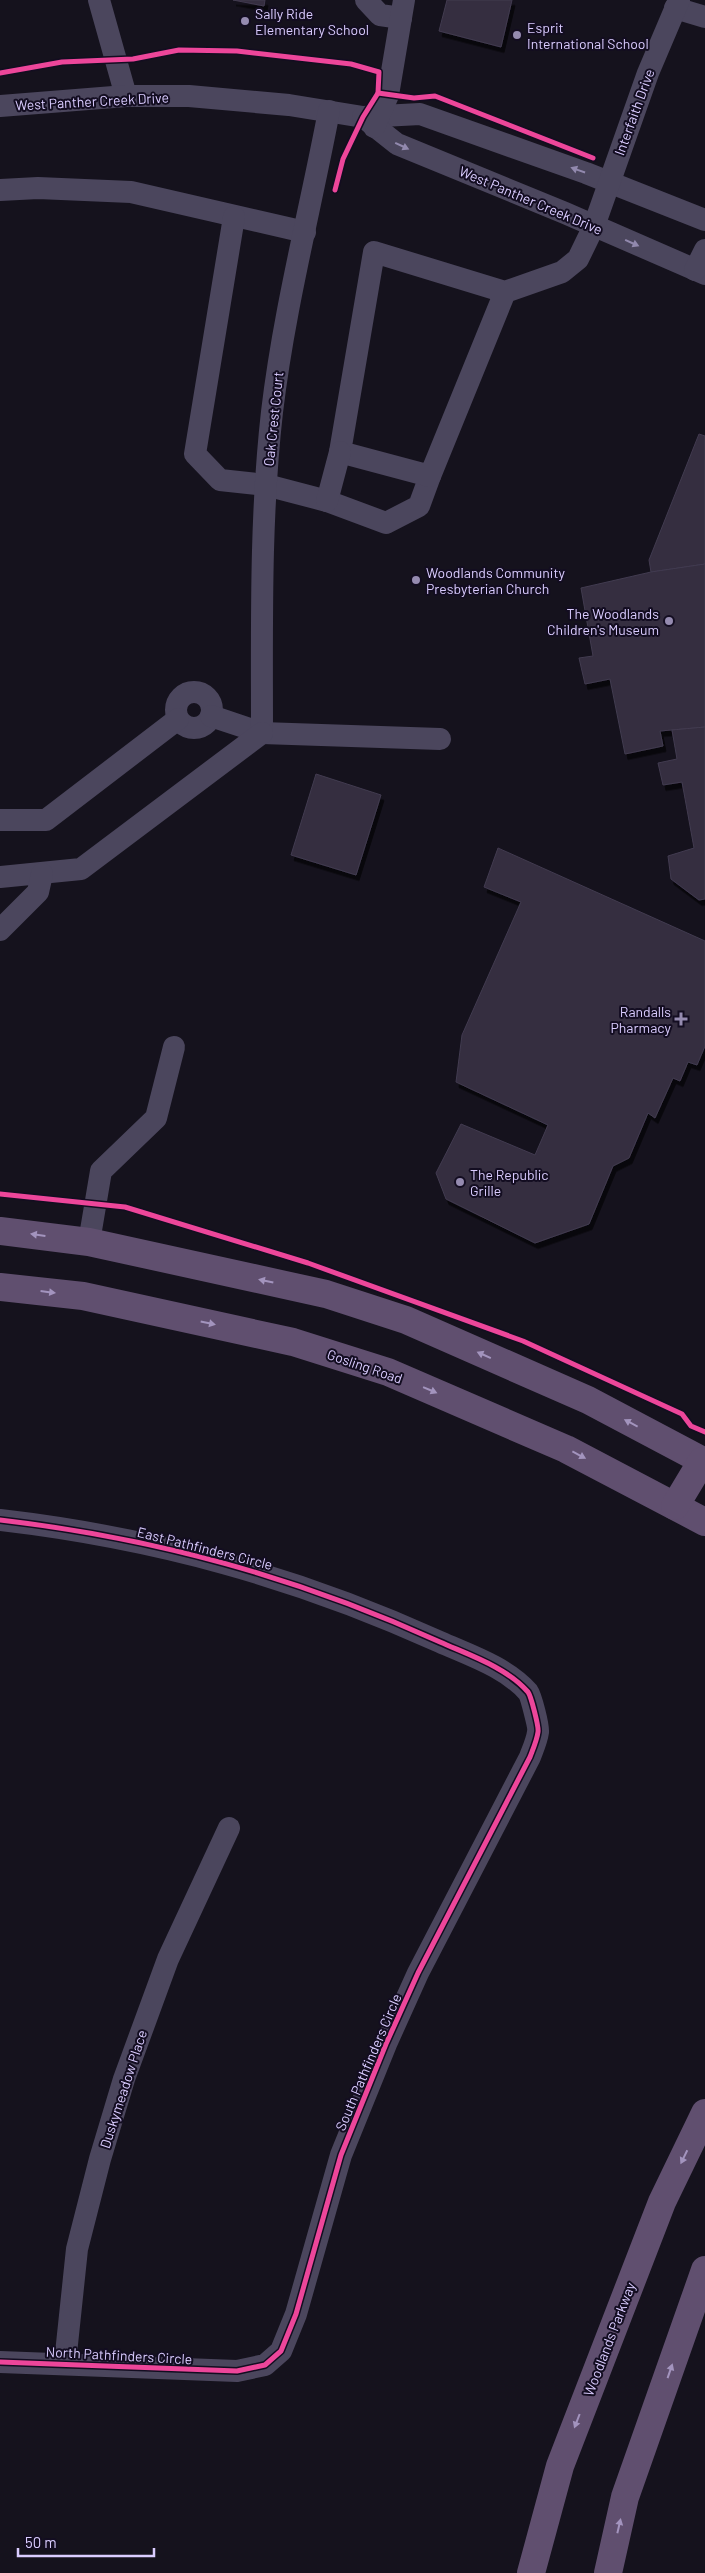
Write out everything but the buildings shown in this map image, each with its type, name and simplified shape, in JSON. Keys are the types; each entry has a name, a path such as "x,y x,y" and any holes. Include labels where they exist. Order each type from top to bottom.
{"main road":[{"path":"0,1231 90,1242 326,1294 406,1320 588,1400 704,1461 675,1506"},
{"name":"Gosling Road","path":"0,1287 82,1296 293,1342 388,1372 566,1449 705,1522"},
{"name":"Woodlands Parkway","path":"530,2573 560,2466 662,2202 705,2113"},
{"path":"608,2573 625,2498 705,2270"}],"street":[{"path":"99,0 126,96"},
{"path":"366,0 380,15 403,9 388,95 372,120"},
{"path":"677,4 705,17"},
{"name":"Interfaith Drive","path":"505,292 562,272 578,259 594,226 648,73 677,4"},
{"name":"West Panther Creek Drive","path":"0,106 126,96 245,100 329,111 372,120 420,114 609,182 705,220"},
{"name":"Oak Crest Court","path":"262,733 266,484 272,411 283,336 329,111"},
{"name":"West Panther Creek Drive","path":"372,120 397,144 700,272"},
{"path":"0,190 38,188 131,192 305,232"},
{"path":"234,217 196,454 220,480 266,484 327,502 386,523 419,506 505,292 374,252 340,452 327,502"},
{"path":"700,272 705,250"},
{"path":"340,452 430,476"},
{"path":"192,692 198,692 208,699 212,710 211,716 204,725 193,728 187,727 178,719 176,708 181,697 192,692"},
{"path":"211,716 262,733 440,739"},
{"path":"0,820 46,820 178,719"},
{"path":"0,877 42,874 81,868 262,733"},
{"path":"0,930 38,892 42,874"},
{"path":"90,1242 101,1171 156,1118 174,1047"},
{"name":"East Pathfinders Circle","path":"0,1520 115,1536 272,1576 371,1613 475,1658 505,1673 529,1693"},
{"name":"South Pathfinders Circle","path":"237,2371 265,2365 281,2351 296,2314 341,2155 386,2044 418,1973 530,1757 539,1731 529,1693"},
{"name":"Duskymeadow Place","path":"65,2363 77,2249 121,2088 168,1959 229,1828"},
{"name":"North Pathfinders Circle","path":"0,2362 237,2371"}],"cycle path":[{"path":"0,73 62,62 133,59 179,50 237,51 351,64 379,72 378,93 363,117 343,159 335,190"},
{"path":"378,93 414,98 435,96 593,158"},
{"path":"0,1194 125,1207 308,1263 523,1341 682,1414 691,1426 705,1432"},
{"path":"0,1520 58,1528 170,1549 224,1563 333,1598 475,1657 509,1675 528,1692 538,1732 530,1757 418,1973 386,2044 341,2155 296,2314 281,2351 265,2365 237,2371 0,2362"}],"place":[{"name":"Sally Ride Elementary School","path":"245,21"},
{"name":"Esprit International School","path":"517,35"},
{"name":"Woodlands Community Presbyterian Church","path":"416,580"},
{"name":"The Woodlands Children's Museum","path":"669,621"},
{"name":"Randalls Pharmacy","path":"681,1019"},
{"name":"The Republic Grille","path":"460,1182"}]}
